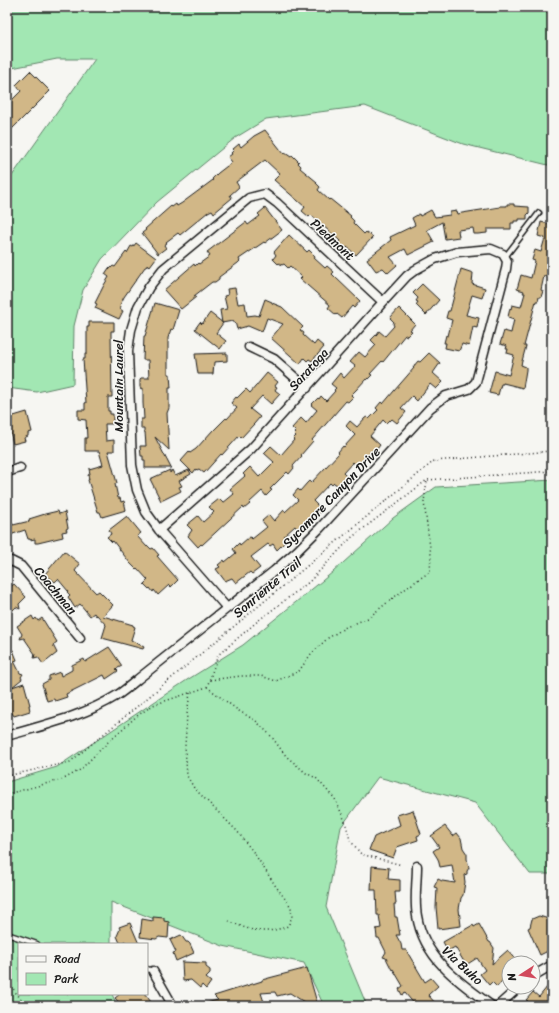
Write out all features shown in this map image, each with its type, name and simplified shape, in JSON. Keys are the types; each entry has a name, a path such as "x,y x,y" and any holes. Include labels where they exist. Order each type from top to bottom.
{"street":[{"name":"Piedmont","path":"265,194 277,203 383,302"},
{"name":"Mountain Laurel","path":"227,608 159,530 146,512 137,490 132,465 128,358 131,330 138,307 149,287 163,269 249,198 265,194"},
{"name":"Saratoga","path":"159,530 240,460 308,388 407,276 422,265 451,254 485,249 499,252 505,257"},
{"name":"Sycamore Canyon Drive","path":"7,736 68,718 93,708 116,696 280,566 320,528 430,408 446,396 470,389 474,385 479,373 506,268 507,261 505,257"},
{"path":"249,347 274,359 308,388"},
{"path":"7,472 20,468"},
{"name":"Coachman","path":"9,562 21,566 80,638"},
{"name":"Via Buho","path":"417,866 417,916 422,934 430,952 442,967 458,981 492,1006"},
{"path":"541,971 552,965"},
{"path":"150,970 173,1006"},
{"path":"498,1006 510,995"}],"lane":[{"path":"505,257 539,213"},
{"path":"7,934 34,943"}],"path":[{"name":"Sonriente Trail","path":"7,776 70,762 434,461 552,451"},
{"path":"207,688 218,656 259,620 309,582 351,538 427,480 552,471"},
{"path":"210,680 261,676 276,681 299,671 311,654 328,638 346,627 368,618 430,572 431,555 424,502 427,480"},
{"path":"7,794 64,779 80,770 111,739 137,716 153,705 207,688"},
{"path":"207,688 239,711 256,721 271,736 286,756 306,773 316,778 335,799 345,821 350,840 361,854 402,865"},
{"path":"190,693 184,746 187,776 194,788 237,831 291,907 292,917 288,926 277,931 261,932 242,928 229,921"},
{"path":"7,979 27,1006"}],"green space":[{"path":"7,7 552,7 552,166 463,144 365,106 266,119 235,138 157,202 102,259 83,290 74,326 73,384 37,392 7,388 7,183 95,59 57,59 7,69"},
{"path":"552,480 552,874 530,874 475,803 378,777 341,827 326,907 367,1006 324,1006 304,963 223,946 111,902 111,943 18,943 18,995 112,995 117,1006 7,1006 7,782 57,767 187,680 243,645 333,572 393,518 436,487"}],"building":[{"path":"30,71 50,91 7,134 7,105 21,91 16,85"},
{"path":"265,130 284,154 285,153 291,157 292,155 299,162 298,163 301,166 300,168 317,182 316,183 320,187 318,190 351,216 350,217 354,221 353,223 364,234 366,232 373,237 356,255 347,247 345,249 338,243 340,241 311,215 309,217 302,211 305,207 274,180 280,174 265,160 236,182 239,187 230,195 232,198 214,213 212,210 208,212 180,235 178,233 166,242 167,243 164,245 166,248 158,254 142,233 146,230 145,229 171,206 172,207 176,204 177,206 182,203 213,180 212,179 218,173 232,162 228,157 232,154 233,149 239,144 241,147 254,136"},
{"path":"507,204 529,207 527,219 519,219 519,221 514,221 514,223 511,223 511,229 487,229 487,233 478,234 474,234 473,228 458,230 459,237 445,239 442,222 427,230 434,242 408,255 405,249 390,257 397,265 388,273 383,268 376,271 367,259 391,240 390,237 415,225 412,218 419,214 420,216 431,210 435,217 450,215 450,212 457,211 458,214 507,206"},
{"path":"265,208 282,230 265,243 264,242 239,259 240,261 238,263 219,277 219,279 215,282 212,282 194,296 196,297 181,309 164,290 194,264 195,266 198,263 199,264 210,256 207,252 246,222 248,225 260,216 258,214"},
{"path":"541,222 552,225 552,272 550,272 548,277 544,276 541,290 543,291 541,297 539,297 538,301 536,301 524,346 526,346 521,365 526,367 526,370 523,388 503,383 501,384 498,395 489,393 495,371 509,375 514,355 507,353 507,346 500,344 504,331 511,333 514,319 508,317 510,308 511,309 512,305 521,307 525,293 523,293 524,291 517,289 521,275 531,278 535,261 532,260 535,250 541,252 545,238 538,236"},
{"path":"289,235 307,252 309,250 315,256 314,258 325,268 327,266 334,272 332,274 360,301 354,308 352,306 342,318 328,308 330,305 300,279 302,277 290,266 288,268 284,264 278,264 273,259 276,255 274,252"},
{"path":"136,243 156,258 150,266 148,264 145,267 124,297 120,305 120,309 123,311 119,319 95,308 97,304 95,303 109,277 105,274 109,268 110,269 113,266 115,267 131,246 133,247"},
{"path":"461,269 473,273 472,284 485,288 482,298 472,295 466,315 479,318 477,328 473,327 469,346 462,344 459,351 445,348 446,343 444,343 446,335 448,336 452,320 446,318 448,311 450,311"},
{"path":"422,284 439,300 426,315 416,305 418,298 413,293"},
{"path":"235,288 238,304 245,303 247,316 259,316 265,299 282,307 303,327 300,330 304,333 303,335 314,345 317,341 324,347 312,361 309,359 307,361 304,358 300,364 271,338 283,324 267,318 262,332 248,326 237,329 235,322 233,321 222,323 220,310 227,309 224,296 228,295 227,289"},
{"path":"155,303 179,310 173,330 171,329 168,338 168,374 170,374 171,388 169,388 169,408 167,413 169,450 155,437 171,468 145,468 145,460 143,460 143,456 141,456 140,446 146,446 145,432 144,429 141,429 141,419 144,419 143,388 141,389 140,387 140,379 149,378 148,360 143,360 144,336"},
{"path":"399,308 415,324 410,330 412,331 407,336 405,335 383,362 382,361 370,374 372,375 367,380 366,379 351,395 353,397 348,402 346,401 312,440 313,441 293,466 294,468 289,474 287,472 270,489 272,490 266,496 262,491 249,503 250,504 244,509 243,507 198,547 188,536 192,530 187,525 198,516 203,522 214,512 209,507 219,499 223,503 234,494 230,489 245,476 243,474 250,467 259,477 274,462 264,453 271,446 281,455 296,436 294,434 296,432 292,428 301,418 306,423 317,410 311,405 318,398 319,399 321,396 326,401 335,391 334,390 336,388 331,384 340,373 344,378 355,366 350,362 359,352 365,357 376,345 371,340 379,331 385,336 394,326 394,322 390,318"},
{"path":"210,313 223,323 216,333 226,341 220,349 195,329 200,322 202,324"},
{"path":"89,322 114,322 114,331 111,331 112,397 108,397 108,411 110,411 110,414 113,414 113,424 105,424 106,441 114,440 114,451 108,451 117,483 115,484 118,498 120,498 121,502 124,501 126,510 102,517 100,512 98,512 88,480 88,475 90,474 89,469 103,465 99,451 85,451 85,438 87,438 86,420 78,419 78,410 85,410 86,403 83,359 85,359 85,354 87,354 87,327 89,327"},
{"path":"227,353 227,361 214,362 213,374 198,374 195,354"},
{"path":"429,353 440,363 433,373 443,382 436,389 430,384 417,401 412,396 401,408 406,412 397,423 392,419 386,423 383,420 370,436 380,445 374,453 372,451 358,467 353,462 343,473 347,477 340,487 334,483 332,485 330,483 313,501 322,510 316,517 314,516 299,531 295,526 284,536 287,540 277,550 273,544 270,546 268,544 251,557 260,568 252,574 250,572 236,583 232,578 225,581 216,569 220,567 218,565 224,560 225,562 236,553 233,549 239,543 240,545 250,537 252,539 267,527 262,521 269,515 274,521 284,510 285,512 298,500 293,495 298,489 300,491 309,481 311,483 339,453 338,452 343,446 344,447 355,435 346,426 350,421 357,427 365,418 367,417 369,419 378,410 376,408 381,402 383,404 414,368 413,367 418,361 420,362"},
{"path":"267,373 278,382 275,386 277,387 275,390 280,394 271,404 262,396 250,409 260,417 254,424 241,438 239,436 204,473 199,469 196,469 193,473 181,461 189,452 190,453 196,449 213,430 226,418 227,419 237,408 231,403 236,397 237,398 246,389 250,393"},
{"path":"27,412 32,432 28,433 28,436 24,438 25,441 13,444 10,431 7,430 9,427 7,418"},
{"path":"170,470 170,473 172,470 175,476 189,470 191,474 179,481 182,486 179,487 181,491 161,501 150,479"},
{"path":"7,510 13,525 30,521 29,519 45,514 58,511 59,514 65,512 68,528 66,529 67,531 62,532 63,537 38,543 35,543 35,539 28,539 25,530 7,536"},
{"path":"127,516 141,533 137,536 147,547 148,546 151,549 153,548 159,555 157,556 178,580 171,587 169,585 158,595 154,590 153,592 144,584 148,580 130,563 113,541 112,542 107,537 111,534 109,530"},
{"path":"64,551 80,564 75,571 96,593 99,591 113,605 103,616 133,625 135,627 131,640 144,647 143,649 102,638 106,625 94,613 90,616 80,604 75,608 68,597 70,595 67,592 68,591 58,579 55,582 45,574"},
{"path":"14,584 26,597 19,604 20,609 16,607 11,612 7,608 7,590"},
{"path":"32,616 34,620 36,618 38,621 42,618 57,642 53,645 57,653 43,664 38,657 34,658 35,654 24,638 20,639 22,634 17,626"},
{"path":"7,644 9,648 13,650 17,660 14,661 20,673 23,674 21,677 22,679 12,687 24,683 30,705 30,711 14,716 10,710 7,711 7,697 11,697 7,690"},
{"path":"109,647 122,666 116,669 118,671 106,679 104,675 66,694 67,697 55,701 54,699 47,701 42,684 49,680 49,676 60,672 61,676 72,670 72,665 84,659 85,662"},
{"path":"413,810 421,834 417,836 418,840 397,847 393,858 369,850 374,837 400,825 397,815"},
{"path":"445,826 453,836 457,833 461,838 463,848 467,854 469,868 467,874 464,875 465,882 459,909 461,926 438,929 436,907 437,888 434,887 438,879 455,883 452,865 440,867 438,859 433,851 439,847 431,836"},
{"path":"372,866 389,868 388,879 400,880 400,892 395,892 396,904 394,904 395,917 397,917 400,935 396,935 401,944 402,950 406,950 425,982 431,978 438,986 428,995 438,1006 416,1006 405,993 402,995 399,989 403,986 386,958 383,957 386,952 379,938 377,938 376,929 381,928 379,915 377,915 376,890 371,890"},
{"path":"539,916 552,920 552,949 540,955 528,928 530,927 532,919"},
{"path":"153,917 164,918 164,921 169,922 168,938 159,937 156,939 140,937 142,919 153,921"},
{"path":"130,923 139,943 126,943 125,941 120,943 117,936 120,929 119,927"},
{"path":"479,924 494,948 492,964 501,956 501,982 497,987 492,982 489,985 480,974 485,970 477,958 466,965 455,947 448,951 443,942 473,925 474,927"},
{"path":"181,935 186,942 190,944 194,953 176,961 173,953 176,952 170,940"},
{"path":"508,950 512,955 502,955"},
{"path":"182,962 206,963 206,967 210,970 210,974 206,978 211,982 206,989 202,985 200,988 191,980 183,981"},
{"path":"307,968 318,1006 305,1006 304,1002 290,993 277,996 275,992 261,993 265,1005 259,1006 203,1006 202,1004 218,1000 214,996 262,980"},
{"path":"552,981 552,1006 522,1006 528,1001 526,1000 530,995 537,995 539,997"},
{"path":"119,995 146,995 154,1006 122,1006 115,998"}]}
